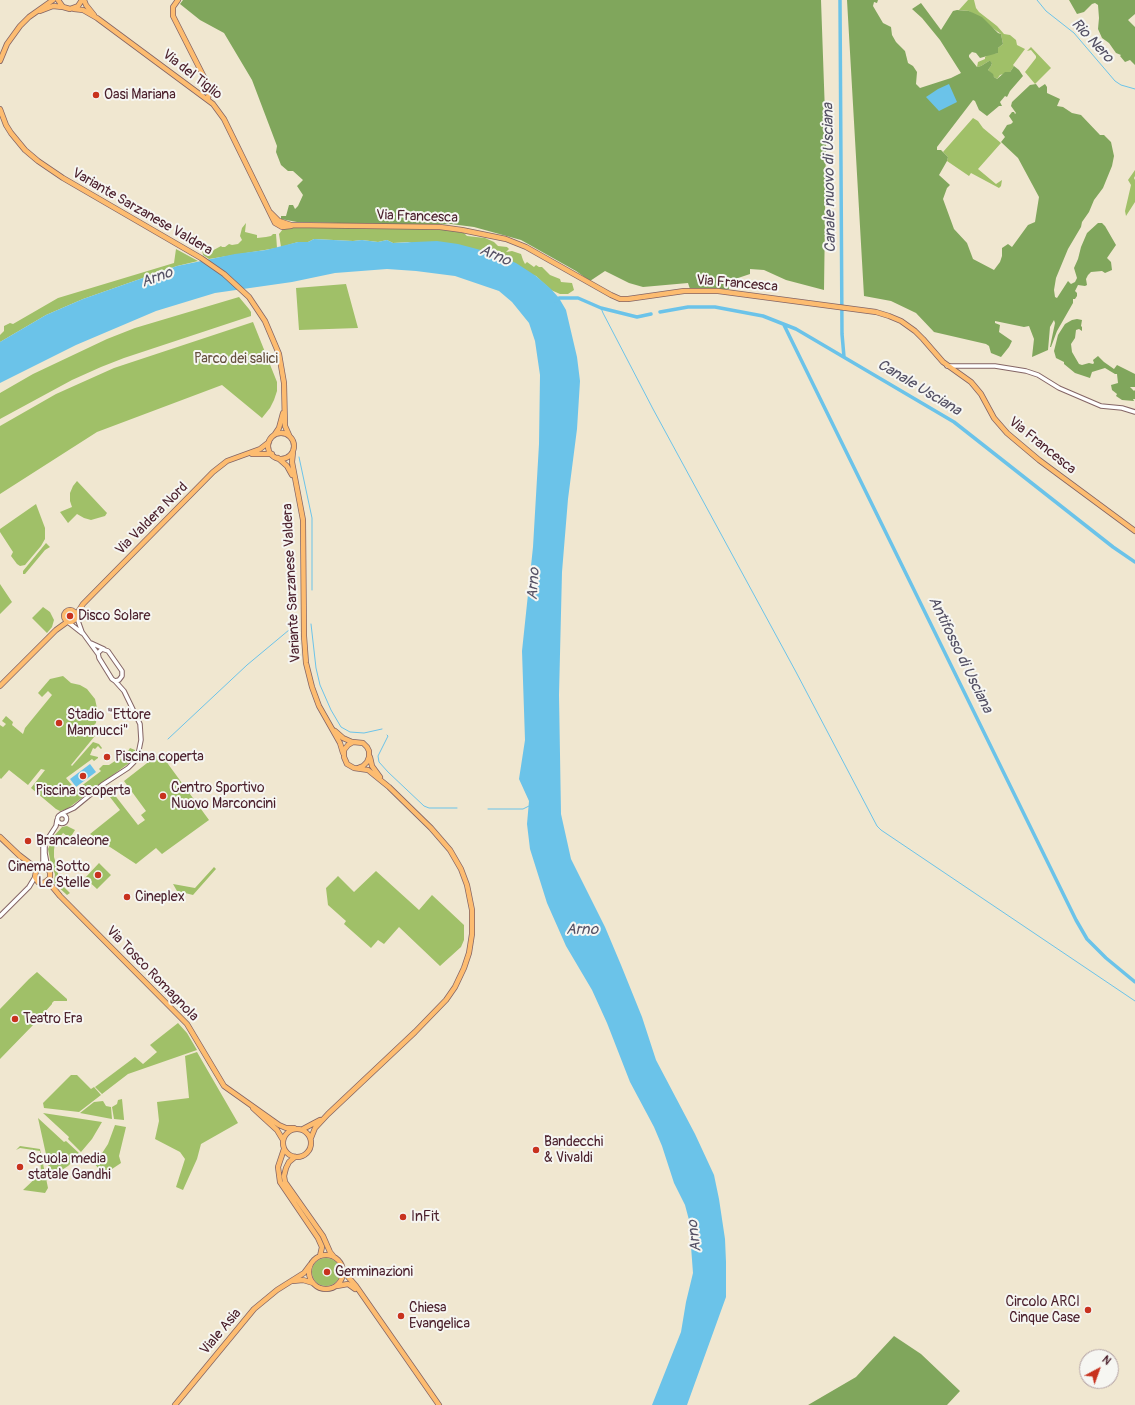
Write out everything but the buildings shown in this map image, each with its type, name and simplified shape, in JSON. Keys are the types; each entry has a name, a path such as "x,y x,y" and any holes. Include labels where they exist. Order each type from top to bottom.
{"main road":[{"path":"0,61 11,38 25,21 53,0"},
{"path":"58,0 63,7"},
{"path":"33,14 52,6 74,9 83,0"},
{"name":"Via del Tiglio","path":"83,0 97,18"},
{"path":"178,0 173,10 173,16 208,85 208,99"},
{"name":"Via del Tiglio","path":"74,9 83,10 97,18 216,106 271,213 274,223 280,227 296,225"},
{"name":"Variante Sarzanese Valdera","path":"0,109 6,125 11,133 38,161 63,178 201,258 232,280 253,302 262,315 277,348 284,388 284,408"},
{"name":"Via Francesca","path":"296,225 440,227 506,239 526,247 622,300 684,291 710,290 735,292 881,313 902,321 919,334 939,358 948,366 967,378 976,387 994,418 1007,433 1038,460 1135,531"},
{"path":"269,442 269,448 276,458 284,458 289,456 292,452 294,444 284,426 284,408"},
{"path":"241,456 260,449 269,442 279,428 284,408"},
{"path":"274,435 281,433 289,435"},
{"name":"Variante Sarzanese Valdera","path":"292,452 292,462 301,504 303,529 304,636 306,663 310,681 320,709 340,743 343,753"},
{"path":"241,456 260,453 272,454"},
{"name":"Via Valdera Nord","path":"76,616 83,604 213,472 227,461 241,456"},
{"name":"Variante Sarzanese Valdera","path":"276,458 287,466 296,484"},
{"name":"Via Valdera Nord","path":"56,630 66,612 83,604"},
{"path":"0,686 56,630 68,622 73,622 76,616 72,610"},
{"path":"64,617 68,622"},
{"name":"Variante Sarzanese Valdera","path":"330,725 343,738 352,742"},
{"path":"311,1138 315,1128 328,1114 440,1007 457,984 470,949 472,910 469,891 461,869 450,850 389,787 373,768 368,749 363,743 352,742 347,746 343,753 344,760 347,764 370,771 389,787"},
{"path":"358,768 366,764 370,755"},
{"path":"0,837 32,865 48,870 50,879 46,882 40,882 19,855"},
{"path":"35,875 37,870 41,867"},
{"name":"Via Tosco Romagnola","path":"50,879 52,886 60,896 184,1021 194,1034 221,1083 284,1128 294,1128"},
{"name":"Via Tosco Romagnola","path":"40,882 60,896"},
{"path":"251,1105 277,1130 283,1140 284,1149 278,1167 280,1182 318,1238 322,1247 320,1256"},
{"path":"302,1129 314,1124 328,1114"},
{"path":"283,1140 287,1133 294,1128 302,1129 308,1132 312,1145 308,1152 302,1156 295,1157 289,1162 284,1176 286,1182 323,1236 330,1252 339,1262 343,1271 356,1286 439,1405"},
{"path":"284,1149 295,1157"},
{"path":"314,1284 310,1279 309,1273 310,1265 315,1258 327,1255 334,1257"},
{"name":"Viale Asia","path":"175,1405 251,1312 271,1294 304,1273 310,1265"},
{"path":"335,1286 341,1280 343,1271"},
{"path":"291,1281 303,1280 324,1289 348,1284 353,1286 359,1292"}],"street":[{"path":"948,366 995,366 1020,370 1038,376 1059,388 1101,406 1122,408 1135,412"},
{"path":"76,616 84,635"},
{"path":"68,622 89,641 111,677 124,691"},
{"path":"41,867 43,863 42,848 54,830 65,821 74,808 102,785 130,766 138,755 141,743 140,727 124,691 122,671 109,652 89,641"},
{"path":"98,655 99,651 104,649"},
{"path":"115,680 119,680 122,676"},
{"path":"54,830 58,816 74,808"},
{"path":"61,814 66,818"},
{"path":"57,820 62,823"},
{"path":"45,842 48,870"},
{"path":"0,916 29,887 35,875"},
{"path":"29,887 40,882"}],"green space":[{"path":"183,0 821,0 826,142 824,290 786,280 764,270 750,269 750,274 729,281 729,289 690,289 688,283 643,287 629,283 605,271 590,281 576,271 521,240 474,227 451,224 421,225 297,222 281,219 281,216 286,216 289,205 293,205 295,209 298,206 303,195 297,186 303,180 293,171 288,171 281,165 276,152 277,146 252,80 224,33 200,20 180,4"},
{"path":"847,0 878,0 877,3 874,2 873,6 883,23 891,27 892,35 896,42 905,51 908,63 913,66 917,72 916,84 920,88 951,78 961,73 940,40 922,18 912,9 921,3 941,30 953,11 969,11 982,17 998,33 1001,34 1003,44 998,48 998,53 980,58 976,53 972,52 969,57 977,67 990,61 992,63 988,70 997,79 1005,72 1010,72 1014,66 1023,76 1010,91 1007,97 1005,96 1000,102 1002,106 999,106 987,116 979,110 975,101 973,100 937,147 937,150 941,150 948,157 939,175 950,185 947,188 943,199 954,229 967,243 973,259 994,270 1000,262 1002,248 1008,244 1012,247 1028,225 1035,222 1039,197 1018,158 1001,142 1005,137 1002,133 1007,125 1013,122 1009,116 1012,112 1015,114 1016,113 1011,106 1012,102 1030,85 1036,84 1039,88 1045,84 1047,87 1047,93 1060,99 1057,106 1063,107 1072,113 1081,115 1100,135 1104,135 1111,142 1114,156 1112,166 1103,188 1094,200 1089,212 1068,249 1056,278 1054,290 1055,297 1057,298 1068,281 1071,284 1075,282 1077,278 1074,268 1081,247 1087,233 1098,223 1102,223 1105,226 1116,245 1107,258 1111,262 1112,270 1105,273 1102,271 1091,272 1086,279 1087,285 1078,285 1075,291 1077,296 1073,299 1073,303 1057,331 1051,347 1055,323 1054,320 1050,327 1048,350 1032,357 1034,339 1029,326 1024,327 995,321 995,323 1000,325 999,332 1012,341 1001,357 991,353 989,346 986,344 934,332 916,313 891,301 864,296"},
{"path":"968,0 974,0 976,8 979,12 997,26 1004,34 1010,35 1016,40 1017,45 1025,49 1013,65 1014,66 1010,72 1000,75 997,79 988,70 992,63 989,61 977,67 978,62 985,59 985,57 990,54 998,53 998,48 1003,44 1001,34 969,11 959,10"},
{"path":"1069,0 1135,0 1135,14 1128,20 1135,27 1135,65 1130,60 1125,62 1120,56 1121,55 1116,53 1109,43 1102,38 1098,29 1098,5 1095,3 1092,4 1084,12 1077,14"},
{"path":"1031,47 1051,68 1035,84 1025,72 1036,58 1031,50 1027,51"},
{"path":"973,118 1001,143 978,169 996,184 1002,180 999,188 971,173 969,176 947,161 948,157 943,152"},
{"path":"1135,170 1135,202 1126,216 1125,211 1131,185 1128,180"},
{"path":"246,223 245,232 257,235 257,238 276,234 277,248 209,259 203,255 202,249 210,252 221,246 225,247 229,244 238,244 242,240 240,236 242,228"},
{"path":"289,227 444,229 464,233 467,236 485,238 494,242 498,246 507,247 509,249 506,252 512,251 521,254 525,264 527,262 534,267 536,265 542,267 550,275 560,279 561,282 572,283 574,290 568,294 560,294 551,290 536,276 408,242 393,243 387,240 378,242 362,240 314,239 308,242 298,242 281,247 279,234 283,229"},
{"path":"176,249 198,261 177,266 83,299 46,315 0,342 0,335 4,331 4,326 10,323 13,324 58,298 174,263"},
{"path":"346,284 358,328 299,330 296,288"},
{"path":"239,297 251,312 251,316 101,367 72,380 0,419 0,393 33,374 107,339 135,328"},
{"path":"1077,319 1082,320 1082,331 1079,329 1076,330 1075,338 1071,344 1072,352 1079,364 1093,364 1093,360 1098,356 1114,369 1117,365 1135,374 1135,387 1130,387 1134,391 1135,390 1134,401 1122,400 1116,396 1117,394 1112,390 1111,385 1118,383 1117,374 1105,368 1092,372 1090,378 1075,373 1064,364 1064,362 1056,358 1054,351 1058,335 1065,324"},
{"name":"Parco dei salici","path":"253,322 277,382 277,391 274,400 262,418 222,385 97,432 0,494 0,426 56,394 114,368"},
{"path":"77,481 107,513 105,516 91,520 77,514 68,523 60,512 72,507 70,493"},
{"path":"36,504 45,528 45,539 25,565 20,566 11,556 13,552 0,532 0,529"},
{"path":"46,543 50,547 45,550 25,574 23,574 23,571"},
{"path":"0,584 12,602 0,614"},
{"path":"43,607 50,612 54,620 52,627 47,633 32,618"},
{"path":"63,676 71,683 80,685 87,689 95,699 97,708 96,723 93,726 99,731 71,765 72,766 93,742 99,744 102,748 101,749 98,746 95,749 93,748 90,755 98,758 94,761 92,759 66,778 76,790 101,771 99,769 103,765 109,765 115,761 126,758 125,756 130,748 135,750 134,756 129,763 67,809 60,811 31,788 45,770 41,769 28,785 9,770 1,779 0,778 0,725 3,727 6,724 2,721 6,716 13,722 12,725 23,734 25,728 52,695 48,691 42,697 38,693 50,679"},
{"name":"Centro Sportivo Nuovo Marconcini","path":"160,753 209,820 162,854 156,848 136,864 90,834 120,810 103,788 106,786 138,825 145,820 141,815 146,811 124,781"},
{"path":"67,826 75,830 70,838 63,833 55,843 54,857 58,871 58,881 70,893 67,895 54,883 55,874 48,849 54,836 62,827"},
{"path":"99,863 111,875 97,889 85,878"},
{"path":"214,867 216,869 193,895 177,891 173,884 195,888"},
{"path":"376,871 419,910 432,895 464,925 464,940 461,947 440,966 399,927 384,944 378,940 371,948 344,924 346,921 328,905 326,888 338,876 354,892"},
{"path":"37,972 67,999 67,1001 54,1001 0,1059 0,1009"},
{"path":"178,1023 187,1033 197,1050 128,1074 102,1094 95,1087 135,1057 143,1064 157,1052 150,1045"},
{"path":"197,1052 238,1123 201,1144 197,1159 183,1190 176,1187 185,1159 180,1152 155,1139 159,1121 157,1102 189,1098 185,1056"},
{"path":"71,1075 77,1075 91,1089 94,1087 101,1095 79,1112 44,1108 43,1103"},
{"path":"122,1099 124,1120 114,1119 112,1107 117,1104 118,1100"},
{"path":"103,1101 106,1106 111,1107 112,1119 80,1113 94,1102"},
{"path":"43,1113 102,1122 92,1139 81,1152 68,1139 69,1137"},
{"path":"38,1118 64,1142 66,1141 80,1154 68,1166 51,1177"},
{"path":"115,1125 126,1127 119,1156 121,1163 103,1175 95,1164 108,1144"},
{"path":"20,1146 40,1149 48,1188 45,1193 23,1190 41,1173 40,1151 20,1148 16,1150"},
{"path":"326,1258 336,1262 340,1272 336,1282 326,1286 316,1282 312,1272 316,1262"},
{"path":"894,1336 921,1354 960,1391 947,1405 808,1405 856,1377"}],"water":[{"path":"949,84 957,102 939,111 926,97"},
{"name":"Arno","path":"314,239 362,240 378,242 387,240 393,243 437,241 458,244 492,253 516,263 536,276 559,298 566,310 577,357 580,381 577,429 568,499 562,572 559,695 561,814 571,859 605,927 642,1017 656,1060 695,1134 714,1175 725,1239 726,1297 687,1405 652,1405 681,1332 693,1273 689,1220 685,1205 674,1183 654,1127 630,1082 607,1023 592,990 566,946 547,903 530,849 527,824 529,801 519,779 525,740 522,651 533,547 539,444 540,375 535,341 529,323 512,302 499,291 455,276 387,269 335,273 292,282 215,293 156,311 76,345 0,383 0,342 46,315 83,299 177,266 235,254 266,250 298,242 308,242"},
{"name":"Piscina scoperta","path":"90,764 96,772 76,787 70,779"}],"waterway":[{"name":"Canale nuovo di Usciana","path":"840,0 842,334 844,357"},
{"name":"Rio Nero","path":"1037,0 1046,11 1074,33 1115,81 1121,85 1135,89"},
{"name":"Canale Usciana","path":"556,301 559,298 578,298 601,308 637,317 651,314"},
{"name":"Canale Usciana","path":"660,312 688,307 715,307 763,316 796,329 954,422 1113,547 1135,562"},
{"path":"601,308 653,409 796,672 877,826 1135,1001"},
{"name":"Antifosso di Usciana","path":"784,325 1076,920 1087,939 1106,958 1135,982"},
{"path":"299,457 312,518 312,590"},
{"path":"311,624 316,668 320,685 331,710 341,727 350,732 364,733 382,729"},
{"path":"168,739 247,665 295,625"},
{"path":"387,735 388,736 378,756 379,762 388,772 424,806 429,808 457,808"},
{"path":"488,809 523,809 529,806"}],"place":[{"name":"Oasi Mariana","path":"96,95"},
{"name":"Disco Solare","path":"70,616"},
{"name":"Stadio \"Ettore Mannucci\"","path":"59,723"},
{"name":"Piscina coperta","path":"107,757"},
{"name":"Piscina scoperta","path":"83,776"},
{"name":"Centro Sportivo Nuovo Marconcini","path":"163,796"},
{"name":"Brancaleone","path":"28,841"},
{"name":"Cinema Sotto Le Stelle","path":"98,875"},
{"name":"Cineplex","path":"127,897"},
{"name":"Teatro Era","path":"15,1019"},
{"name":"Bandecchi & Vivaldi","path":"536,1150"},
{"name":"Scuola media statale Gandhi","path":"20,1167"},
{"name":"InFit","path":"403,1217"},
{"name":"Germinazioni","path":"327,1272"},
{"name":"Circolo ARCI Cinque Case","path":"1088,1310"},
{"name":"Chiesa Evangelica","path":"401,1316"}]}
